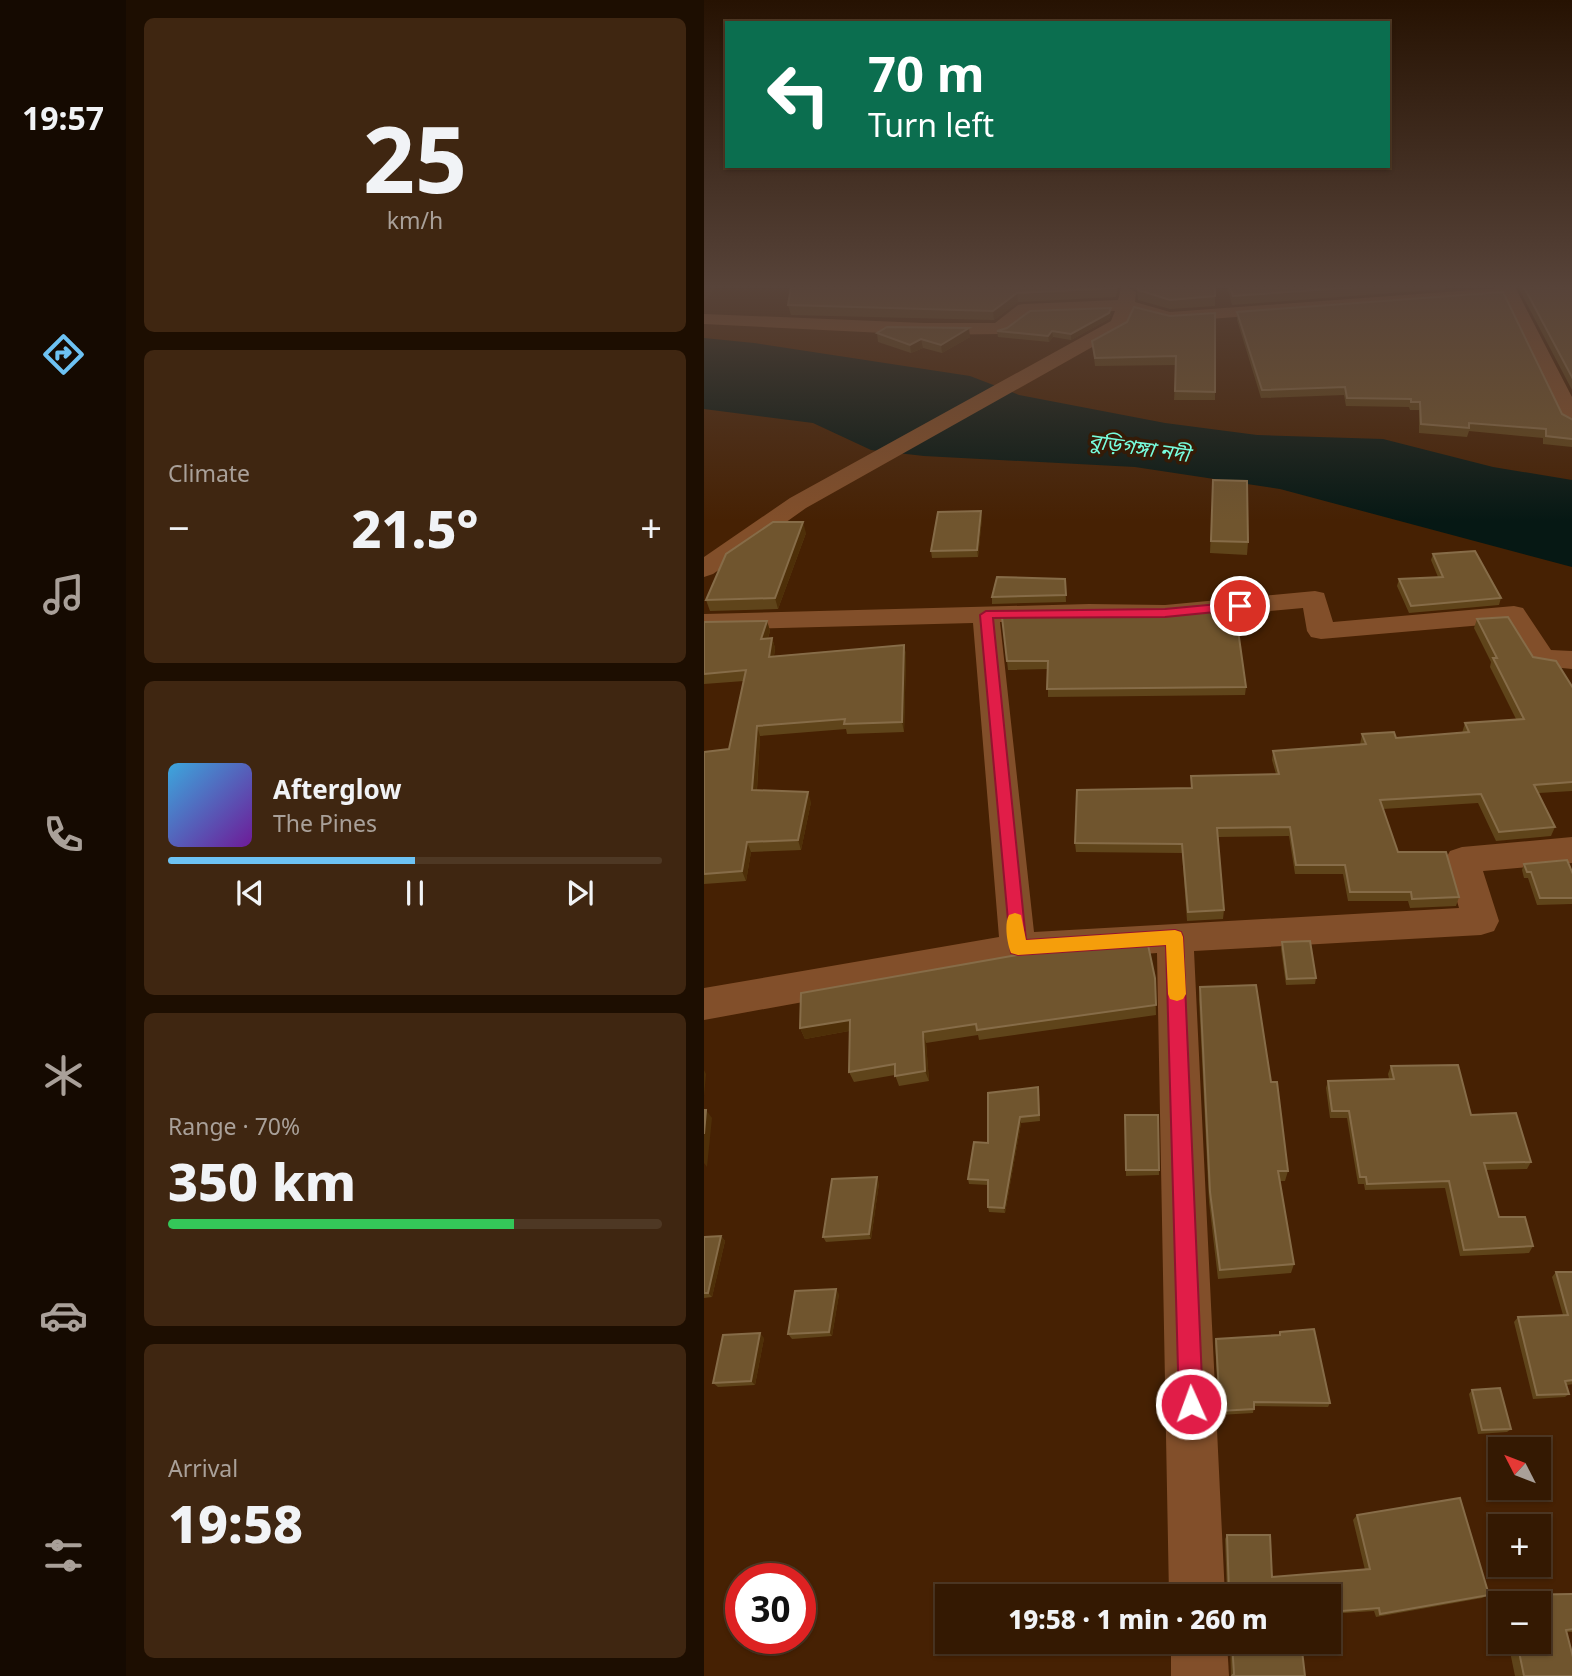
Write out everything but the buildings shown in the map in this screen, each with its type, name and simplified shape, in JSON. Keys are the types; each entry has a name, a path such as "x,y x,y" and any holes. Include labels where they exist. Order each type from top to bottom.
{"street":[{"path":"704,569 798,503 1044,365"},
{"path":"1546,365 1573,421"},
{"path":"704,622 1165,613 1315,599 1321,631 1514,614 1542,659 1573,660"},
{"path":"986,615 1018,948"},
{"path":"704,1004 1018,948 1481,921 1462,860 1573,850"},
{"path":"1175,937 1197,1584"},
{"path":"1199,1654 1200,1676"}],"water":[{"name":"বুড়িগঙ্গা নদী","path":"704,365 899,365 970,376 1019,395 1165,423 1257,435 1383,439 1493,467 1572,480 1572,567 1280,489 1135,467 924,456 871,450 813,423 704,409"}],"slow traffic":[{"path":"1015,919 1018,948 1175,937 1177,994"}],"route":[{"path":"1191,1404 1175,937 1018,948 986,615 1165,613 1240,606"}]}
